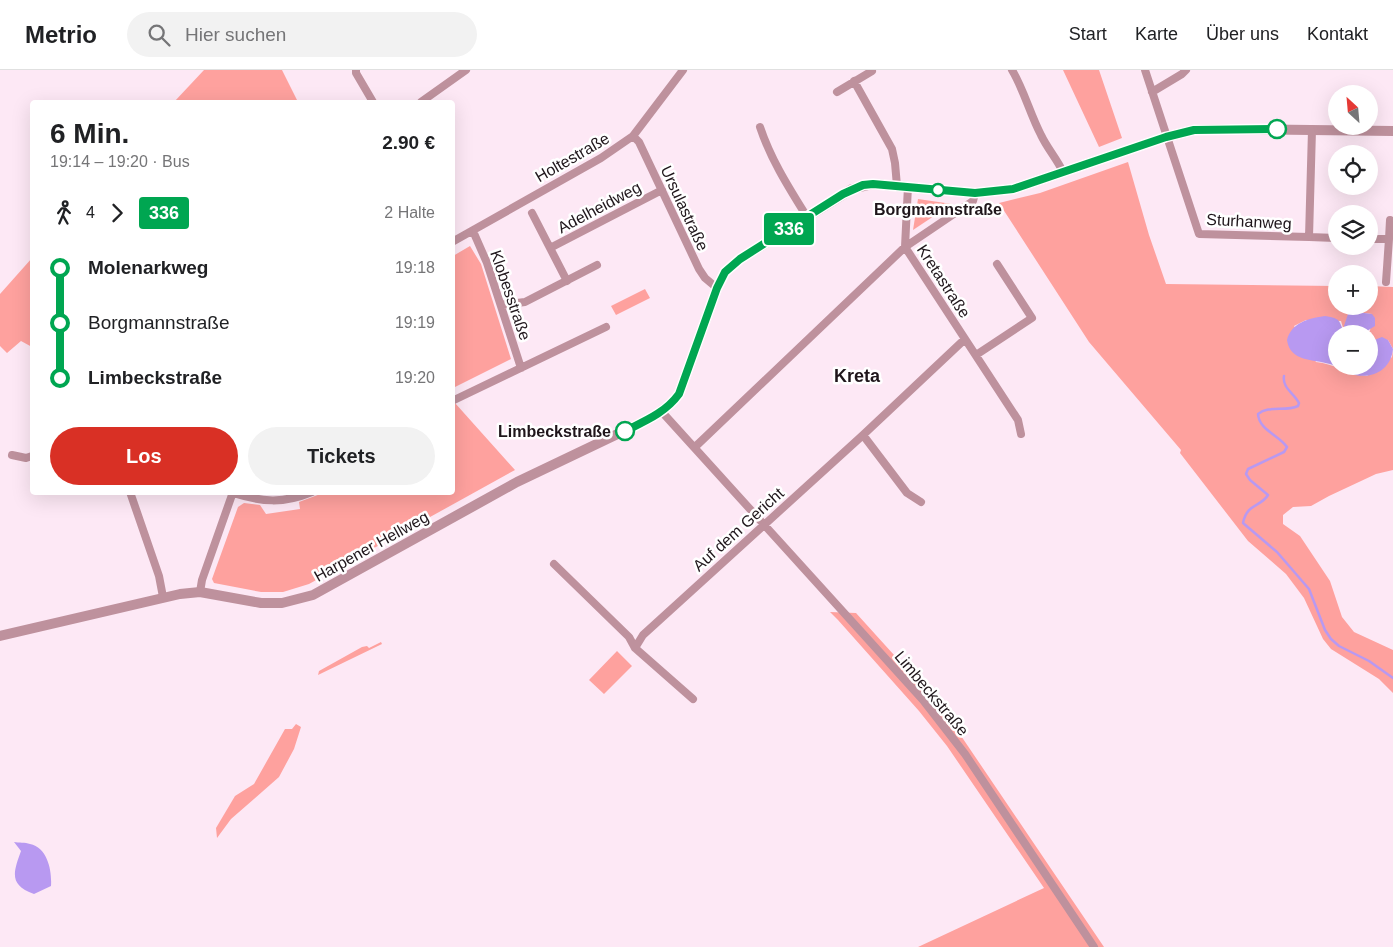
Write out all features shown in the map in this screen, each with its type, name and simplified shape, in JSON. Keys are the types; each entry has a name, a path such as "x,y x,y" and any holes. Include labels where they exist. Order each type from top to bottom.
{"street":[{"path":"356,70 372,100"},
{"path":"424,100 466,70"},
{"name":"Holtestraße","path":"455,240 600,158 633,136 683,70"},
{"path":"1012,70 1020,83 1042,138 1063,172"},
{"path":"1145,70 1166,137"},
{"path":"1152,92 1186,70"},
{"path":"837,92 872,71"},
{"path":"854,81 892,149 896,186"},
{"path":"760,127 765,142 782,176 807,217"},
{"name":"Harpener Hellweg","path":"0,636 164,597 200,592 261,602 282,603 313,595 523,479 649,419 662,412 679,394 717,288 730,267 852,189 873,184 975,193 1013,189 1166,137 1194,130 1393,132"},
{"name":"Sturhanweg","path":"1309,237 1312,130"},
{"name":"Ursulastraße","path":"633,136 639,142 699,269 705,278 717,288"},
{"name":"Sturhanweg","path":"1166,137 1199,234 1328,238"},
{"name":"Kretastraße","path":"908,186 906,247 1018,420 1021,434"},
{"name":"Adelheidweg","path":"550,248 662,190"},
{"path":"695,447 906,247 973,201 975,193"},
{"name":"Adelheidweg","path":"532,213 567,281"},
{"path":"1386,282 1390,220"},
{"name":"Klobesstraße","path":"473,231 487,263 521,368"},
{"path":"1378,239 1389,239"},
{"path":"976,355 1032,318 996,264"},
{"path":"501,305 525,302 597,265"},
{"name":"Klobesstraße","path":"455,400 606,327"},
{"name":"Auf dem Gericht","path":"635,648 642,635 863,435 965,339"},
{"name":"Limbeckstraße","path":"662,412 765,523 944,726 965,754 1094,947"},
{"path":"863,435 907,493 921,502"},
{"path":"12,455 26,458 30,457"},
{"path":"131,495 159,576 164,597"},
{"path":"200,592 202,580 232,495"},
{"path":"239,495 270,501 290,499 303,495"},
{"path":"554,564 629,637 635,648 693,699"}],"shaded area":[{"path":"204,70 282,70 297,100 176,100"},
{"path":"1063,70 1099,70 1122,138 1099,147"},
{"path":"1128,162 1149,235 1166,284 1328,286 1328,315 1348,315 1347,325 1342,325 1341,321 1306,320 1294,326 1316,362 1328,365 1328,375 1378,375 1378,368 1392,357 1393,350 1393,470 1376,474 1311,506 1293,507 1283,515 1283,524 1300,536 1330,581 1342,617 1354,632 1393,650 1393,693 1379,679 1331,649 1323,639 1304,598 1286,574 1248,541 1180,453 1181,450 1089,342 999,203 1040,193"},
{"path":"918,199 952,204 913,230"},
{"path":"470,246 481,264 511,359 455,387 455,255"},
{"path":"30,260 30,346 21,341 7,353 0,346 0,294"},
{"path":"1378,286 1393,287 1393,349 1388,340 1378,339 1378,325 1371,325 1372,315 1378,315"},
{"path":"645,289 650,298 616,315 611,306"},
{"path":"1348,315 1373,315 1375,318 1375,325 1344,325"},
{"path":"1325,316 1334,318 1341,325 1328,325 1328,364 1297,356 1289,347 1287,340 1292,329 1302,322"},
{"path":"1382,337 1388,340 1393,349 1389,362 1378,372 1378,339"},
{"path":"455,403 515,470 309,584 283,592 261,592 214,583 212,579 238,507 244,503 260,505 266,514 300,509 299,502 318,495 455,495"},
{"path":"830,612 856,613 932,697 955,727 1104,947 918,947 1044,888 947,746 919,711"},
{"path":"381,642 382,644 318,675 319,671 362,647 367,646 369,648"},
{"path":"617,651 632,666 604,694 589,680"},
{"path":"296,724 301,727 294,749 279,777 231,819 217,838 216,828 235,796 254,784 285,729 292,729"},
{"path":"14,842 28,843 41,850 50,867 51,886 34,894 20,887 15,877 15,872 21,851"}],"waterway":[{"path":"1284,376 1285,384 1297,399 1298,406 1288,409 1272,409 1258,414 1262,424 1287,447 1284,452 1248,469 1246,474 1250,480 1268,495 1248,512 1243,523 1277,552 1309,589 1325,630 1331,639 1339,646 1369,661 1393,678"}],"bus line":[{"name":"336","path":"625,431 662,412 679,394 717,288 725,272 740,259 852,189 863,185 884,184 975,193 1013,189 1166,137 1194,130 1277,129"}],"place":[{"name":"Borgmannstraße","path":"938,190"},
{"name":"Limbeckstraße","path":"625,431"}],"district":[{"name":"Kreta","path":"857,376"}]}
